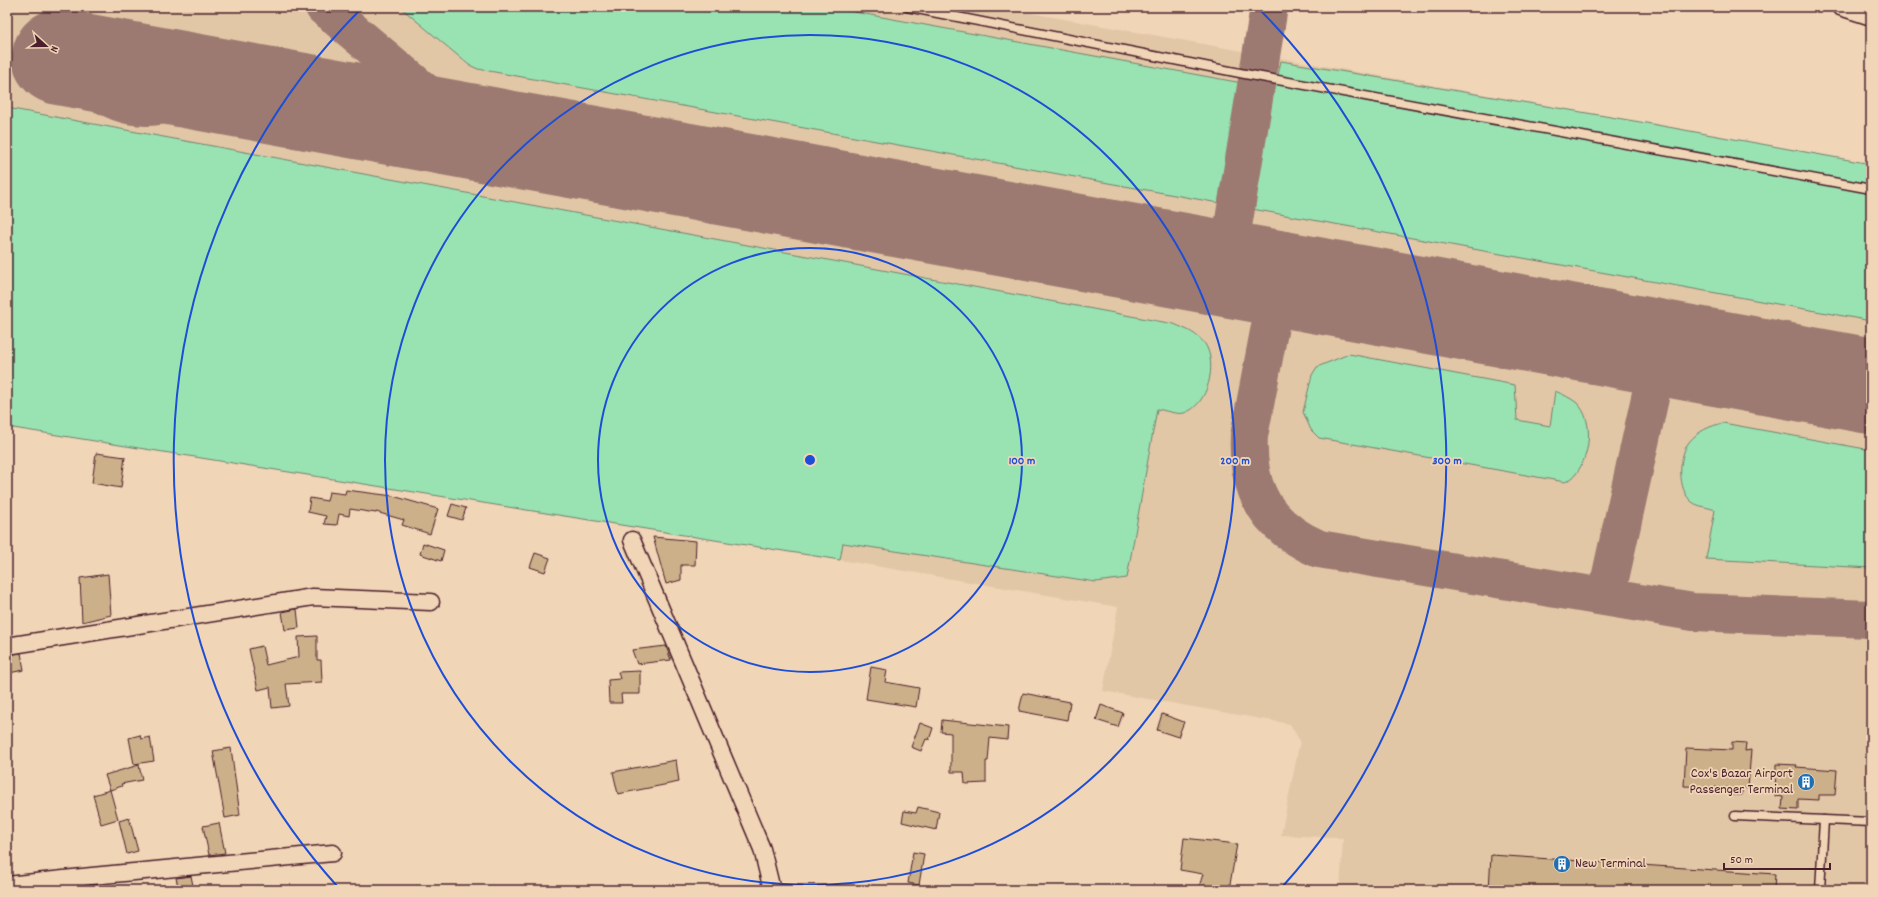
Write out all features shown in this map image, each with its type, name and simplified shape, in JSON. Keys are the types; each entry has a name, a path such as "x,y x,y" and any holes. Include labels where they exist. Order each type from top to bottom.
{"street":[{"path":"1840,7 1871,17"},
{"path":"632,540 762,849 772,890"},
{"path":"7,646 313,597 432,602"},
{"path":"7,885 333,854"}],"lane":[{"path":"907,7 1258,76 1871,189"},
{"path":"1735,816 1871,822"},
{"path":"1820,890 1824,820"}],"shaded area":[{"path":"7,7 997,7 1871,164 1871,890 1340,890 1343,838 1281,835 1300,741 1290,724 1103,691 1118,607 840,560 7,427"}],"green space":[{"path":"400,7 827,7 1275,89 1281,61 1646,123 1871,164 1871,321 478,69 469,65"},
{"path":"7,108 1174,324 1195,335 1205,344 1209,352 1211,362 1208,383 1205,393 1192,409 1184,413 1174,413 1157,409 1127,578 1096,582 843,543 840,560 7,427"},
{"path":"1349,354 1515,385 1517,420 1550,426 1555,391 1572,399 1583,411 1588,429 1587,449 1584,459 1573,477 1565,482 1319,438 1311,430 1303,412 1312,375 1317,367"},
{"path":"1723,423 1871,450 1871,568 1706,559 1715,510 1695,504 1687,497 1682,482 1681,464 1685,448 1696,435 1713,426"}],"building":[{"path":"96,453 125,457 121,488 92,483"},
{"path":"346,490 393,496 438,509 430,534 402,525 404,520 376,512 350,509 349,516 339,514 337,525 324,524 326,516 308,512 310,498 327,501 329,492 345,494"},
{"path":"452,504 466,508 462,520 448,516"},
{"path":"653,537 696,541 695,565 681,565 681,580 666,584"},
{"path":"423,543 444,550 441,561 420,554"},
{"path":"535,553 550,558 545,572 530,567"},
{"path":"108,574 111,615 82,622 80,578"},
{"path":"297,609 299,628 285,630 282,612"},
{"path":"317,636 317,660 321,660 322,682 286,684 289,706 272,708 270,687 258,690 249,649 262,646 266,665 299,657 298,637"},
{"path":"666,646 671,660 637,664 632,650"},
{"path":"21,653 24,670 9,673 7,655"},
{"path":"871,667 887,670 885,682 919,688 916,707 866,699"},
{"path":"640,671 640,694 621,694 622,703 609,703 608,680 620,679 618,672"},
{"path":"1023,693 1070,702 1067,720 1019,711"},
{"path":"1101,705 1123,713 1118,727 1096,720"},
{"path":"1162,714 1184,722 1178,737 1157,730"},
{"path":"942,720 1008,727 1007,740 990,738 988,761 986,761 986,783 965,784 964,772 951,772 951,733 941,732"},
{"path":"920,723 933,728 929,740 926,739 921,751 911,747"},
{"path":"140,735 141,739 150,737 154,761 134,764 129,738"},
{"path":"1732,742 1746,743 1745,751 1751,750 1748,788 1742,788 1742,795 1730,795 1730,788 1684,786 1686,748 1732,750"},
{"path":"231,748 240,815 225,818 213,751"},
{"path":"676,760 679,782 618,794 613,772"},
{"name":"Cox's Bazar Airport Passenger Terminal","path":"1776,764 1837,770 1835,795 1819,795 1819,800 1798,799 1798,810 1782,809 1783,797 1775,796"},
{"path":"139,765 142,780 121,784 122,786 110,790 105,775"},
{"path":"110,790 118,819 101,824 93,795"},
{"path":"918,807 939,812 936,830 902,822 904,811 916,813"},
{"path":"129,818 138,851 127,854 119,821"},
{"path":"219,823 225,853 209,855 203,826"},
{"path":"1184,838 1237,844 1229,890 1198,890 1203,874 1180,870"},
{"path":"913,852 924,854 919,885 908,883"},
{"name":"New Terminal","path":"1491,855 1775,874 1774,890 1489,890"},
{"path":"191,876 194,890 179,890 176,878"}],"taxiway":[{"path":"67,7 65,28 68,47 75,65 87,81 101,93 119,102 138,107 159,106 175,101 196,91 219,86"},
{"path":"324,7 451,114 466,124 496,136"},
{"path":"1226,269 1269,7"},
{"path":"1235,270 1252,278 1264,288 1270,302 1271,321 1278,306 1293,291 1307,286 1316,285"},
{"path":"1271,321 1249,436 1249,456 1252,474 1256,490 1264,505 1274,518 1286,530 1319,549 1693,612 1871,619"},
{"path":"1606,597 1661,348"}],"runway":[{"path":"60,57 1871,386"}],"place":[{"name":"Cox's Bazar Airport Passenger Terminal","path":"1806,782"},
{"name":"New Terminal","path":"1562,864"}]}
